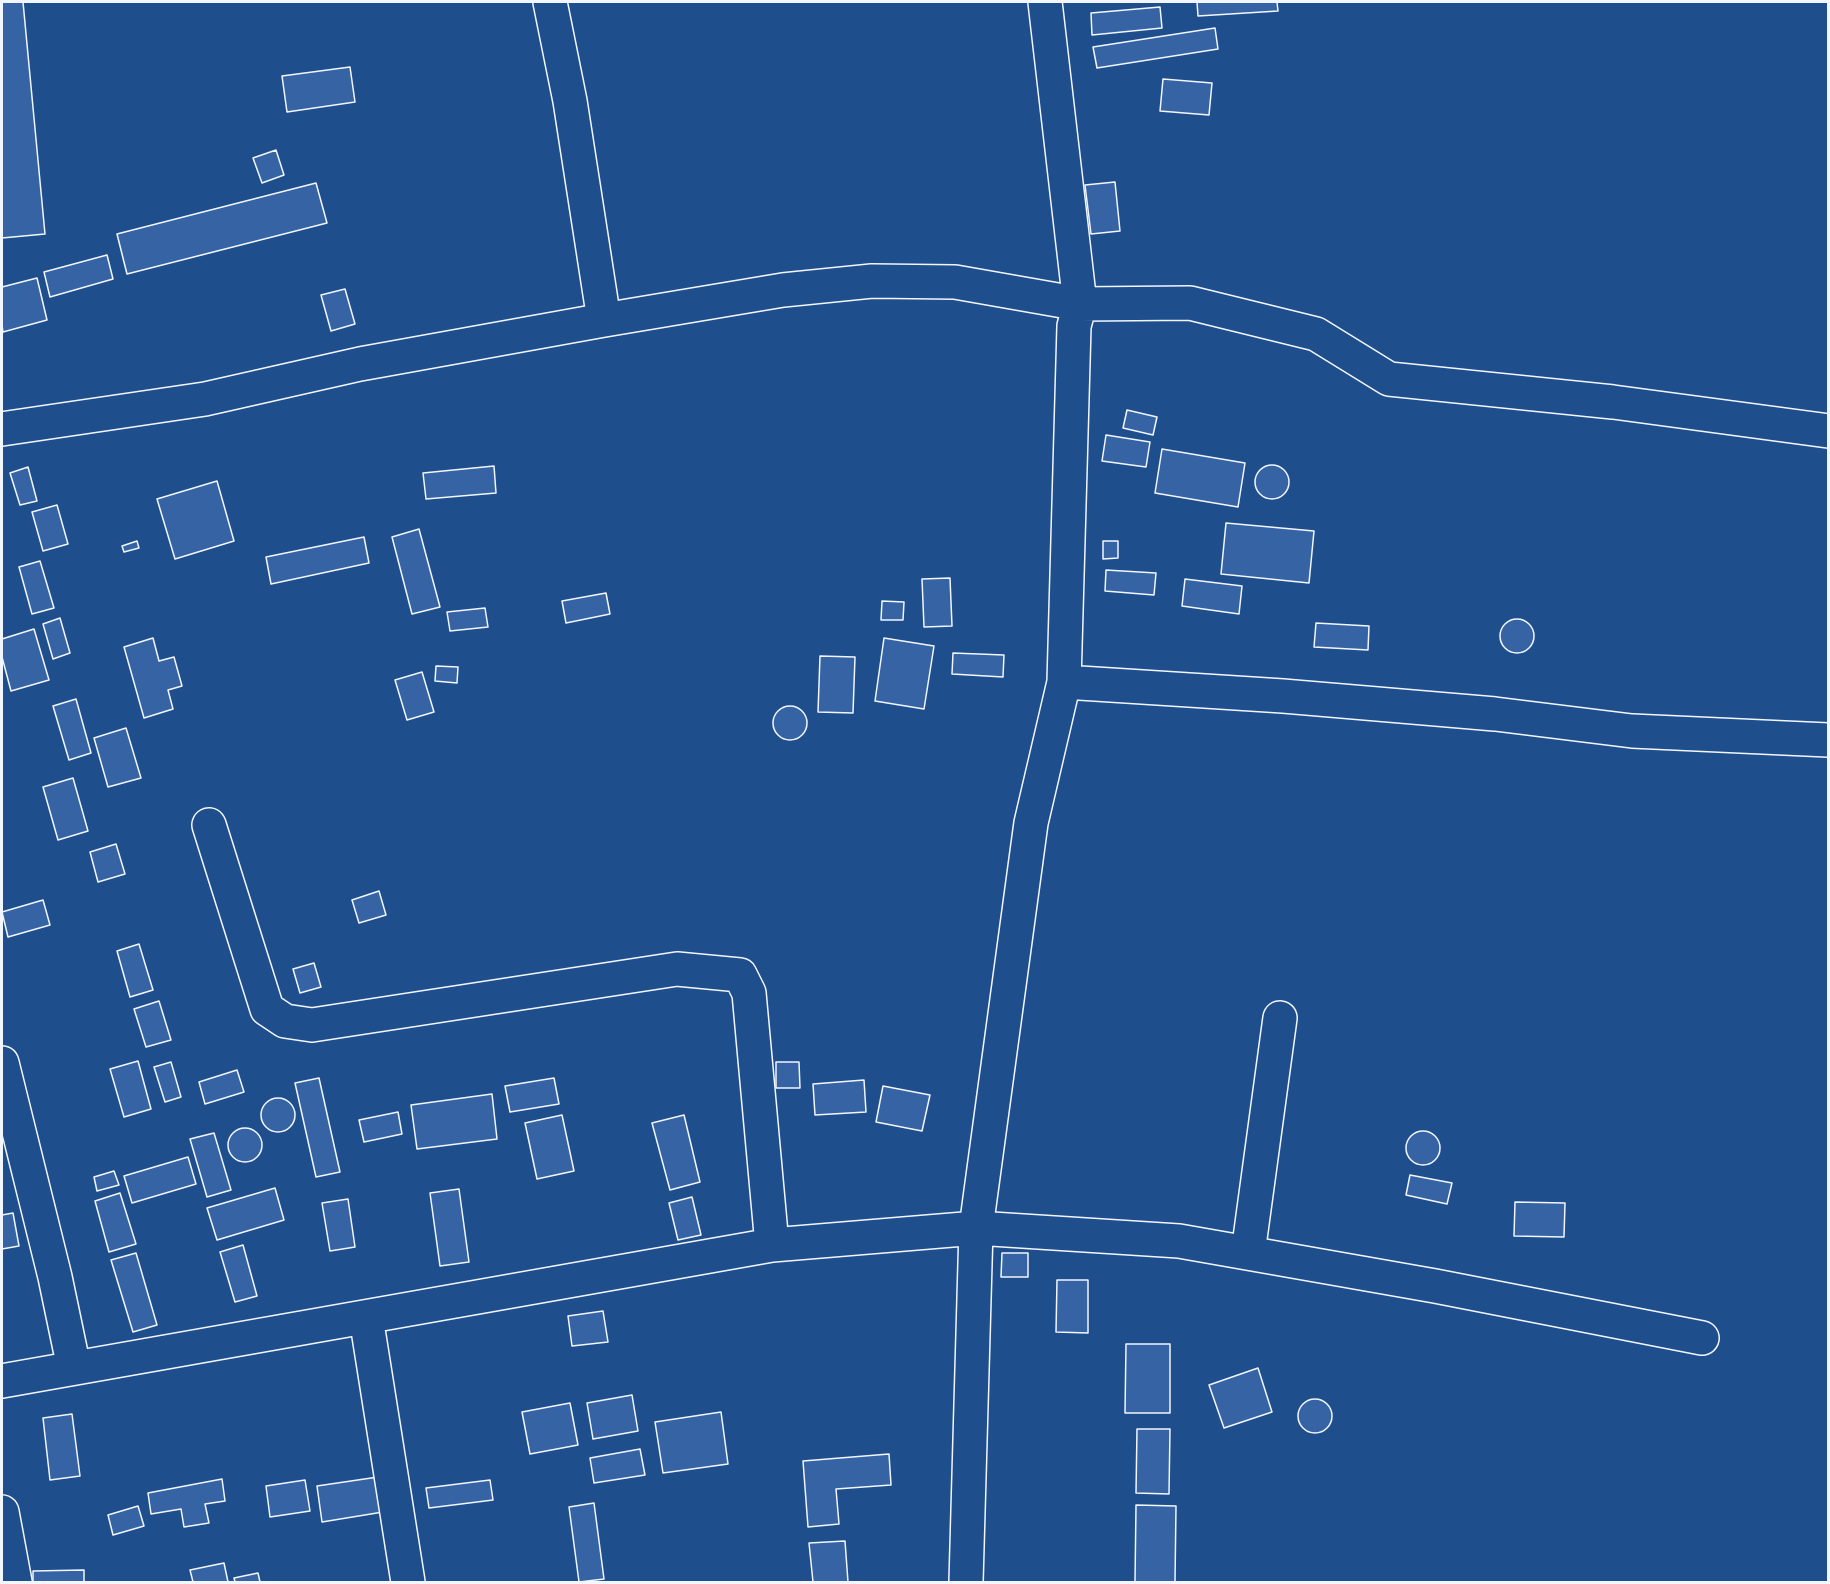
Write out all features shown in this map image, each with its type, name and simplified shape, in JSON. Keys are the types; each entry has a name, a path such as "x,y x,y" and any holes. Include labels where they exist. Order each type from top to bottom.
{"street":[{"path":"550,2 570,101 604,320"},
{"path":"966,1582 976,1228 1031,823 1064,682 1074,326 1080,304 1045,2"},
{"path":"2,429 205,399 360,364 604,320 783,290 872,281 955,282 1080,304 1190,303 1316,334 1389,379 1613,402 1828,431"},
{"path":"1064,682 1283,696 1495,714 1632,731 1828,740"},
{"path":"209,825 267,1009 285,1021 312,1025 677,969 740,975 749,993 772,1245"},
{"path":"1248,1253 1280,1018"},
{"path":"2,1063 55,1277 74,1368"},
{"path":"2,1381 772,1245 976,1228 1179,1241 1435,1286 1702,1338"},
{"path":"366,1317 408,1582"},
{"path":"2,1512 15,1582"}],"building":[{"path":"2,2 23,2 45,234 2,238"},
{"path":"1197,2 1277,2 1278,11 1198,16"},
{"path":"1160,7 1162,28 1092,35 1091,13"},
{"path":"1215,28 1218,49 1097,68 1093,47"},
{"path":"350,67 355,102 287,112 282,76"},
{"path":"1163,79 1212,83 1209,115 1160,111"},
{"path":"276,150 284,175 262,183 253,158"},
{"path":"1115,182 1120,231 1091,234 1085,185"},
{"path":"316,183 327,223 127,274 117,234"},
{"path":"107,255 113,279 50,297 44,272"},
{"path":"37,278 47,320 3,332 2,287"},
{"path":"345,289 355,324 331,331 321,295"},
{"path":"1127,410 1157,417 1153,435 1123,428"},
{"path":"1106,435 1150,442 1146,467 1102,461"},
{"path":"1162,449 1245,463 1238,507 1155,493"},
{"path":"1272,465 1284,470 1289,482 1284,494 1272,499 1260,494 1255,482 1260,470"},
{"path":"494,466 496,493 426,499 423,473"},
{"path":"28,467 37,501 20,505 10,473"},
{"path":"217,481 234,541 175,559 157,499"},
{"path":"57,505 68,544 43,551 32,512"},
{"path":"1226,523 1314,531 1309,583 1221,574"},
{"path":"419,529 440,607 412,614 392,537"},
{"path":"364,537 369,563 271,584 266,557"},
{"path":"137,541 139,548 124,552 122,546"},
{"path":"1103,541 1118,541 1118,558 1103,559"},
{"path":"40,561 54,608 32,614 19,567"},
{"path":"1106,570 1156,573 1154,595 1105,591"},
{"path":"950,578 952,626 924,627 922,579"},
{"path":"1185,579 1242,586 1239,614 1182,606"},
{"path":"606,593 610,614 566,623 562,601"},
{"path":"882,601 904,602 903,620 881,620"},
{"path":"485,608 488,627 450,631 447,612"},
{"path":"60,618 70,653 53,659 43,624"},
{"path":"1517,619 1529,624 1534,636 1529,648 1517,653 1505,648 1500,636 1505,624"},
{"path":"1316,623 1369,626 1368,650 1314,647"},
{"path":"34,629 49,680 11,691 2,657 2,639"},
{"path":"153,638 159,661 174,657 182,686 168,690 173,709 144,718 124,647"},
{"path":"884,638 934,646 924,709 875,701"},
{"path":"953,653 1004,655 1003,677 952,674"},
{"path":"820,656 855,657 853,713 818,712"},
{"path":"436,666 458,667 457,683 435,681"},
{"path":"422,672 434,712 407,720 395,680"},
{"path":"76,699 91,753 69,760 53,706"},
{"path":"790,706 802,711 807,723 802,735 790,740 778,735 773,723 778,711"},
{"path":"126,728 141,778 108,787 94,738"},
{"path":"73,778 88,831 58,840 43,787"},
{"path":"116,844 125,874 98,882 90,852"},
{"path":"379,891 386,915 359,923 352,900"},
{"path":"43,900 50,925 8,937 2,912"},
{"path":"139,944 153,990 130,997 117,951"},
{"path":"314,963 321,987 300,993 293,969"},
{"path":"159,1001 171,1040 146,1047 134,1009"},
{"path":"138,1061 151,1109 124,1117 110,1069"},
{"path":"171,1062 181,1097 165,1102 154,1067"},
{"path":"776,1062 799,1062 800,1088 776,1088"},
{"path":"237,1070 244,1092 205,1104 199,1082"},
{"path":"319,1078 340,1172 316,1177 295,1083"},
{"path":"554,1078 559,1104 510,1112 505,1086"},
{"path":"864,1080 866,1112 815,1115 813,1084"},
{"path":"883,1086 930,1095 922,1131 876,1122"},
{"path":"492,1094 497,1139 417,1149 411,1105"},
{"path":"278,1098 290,1103 295,1115 290,1127 278,1132 266,1127 261,1115 266,1103"},
{"path":"398,1112 402,1134 364,1142 359,1120"},
{"path":"562,1115 574,1171 537,1179 525,1123"},
{"path":"684,1115 700,1182 670,1190 652,1123"},
{"path":"245,1128 257,1133 262,1145 257,1157 245,1162 233,1157 228,1145 233,1133"},
{"path":"1423,1131 1435,1136 1440,1148 1435,1160 1423,1165 1411,1160 1406,1148 1411,1136"},
{"path":"214,1133 231,1190 207,1197 190,1139"},
{"path":"188,1157 196,1184 132,1203 124,1176"},
{"path":"114,1171 119,1185 97,1191 94,1177"},
{"path":"1410,1175 1452,1183 1447,1204 1406,1195"},
{"path":"275,1188 284,1220 217,1240 207,1208"},
{"path":"459,1189 469,1262 440,1266 430,1193"},
{"path":"120,1193 136,1244 109,1252 95,1201"},
{"path":"692,1197 701,1235 678,1240 669,1203"},
{"path":"348,1199 355,1247 330,1251 322,1203"},
{"path":"1515,1202 1565,1203 1564,1237 1514,1236"},
{"path":"13,1213 19,1246 2,1249 2,1215"},
{"path":"243,1245 257,1296 235,1302 220,1252"},
{"path":"136,1253 157,1325 133,1332 111,1260"},
{"path":"1002,1253 1028,1253 1028,1277 1001,1277"},
{"path":"1057,1280 1088,1280 1088,1333 1056,1332"},
{"path":"603,1311 608,1342 572,1346 568,1316"},
{"path":"1126,1344 1170,1344 1170,1413 1125,1413"},
{"path":"1258,1368 1272,1412 1224,1428 1209,1385"},
{"path":"632,1395 638,1431 593,1439 587,1403"},
{"path":"1315,1399 1327,1404 1332,1416 1327,1428 1315,1433 1303,1428 1298,1416 1303,1404"},
{"path":"570,1403 578,1445 530,1454 522,1412"},
{"path":"721,1412 728,1464 663,1473 655,1422"},
{"path":"72,1414 80,1476 50,1480 43,1418"},
{"path":"1137,1429 1170,1429 1169,1494 1136,1493"},
{"path":"640,1449 645,1475 594,1483 590,1458"},
{"path":"889,1454 891,1485 836,1489 839,1524 808,1527 803,1461"},
{"path":"378,1477 383,1512 322,1522 317,1486"},
{"path":"222,1479 225,1501 205,1504 209,1523 184,1527 181,1509 151,1514 148,1493"},
{"path":"305,1480 310,1511 270,1517 266,1486"},
{"path":"490,1480 493,1500 429,1508 426,1488"},
{"path":"594,1503 604,1579 579,1582 569,1507"},
{"path":"1136,1505 1176,1506 1175,1582 1135,1582"},
{"path":"138,1506 144,1526 113,1535 108,1515"},
{"path":"845,1541 848,1582 813,1582 809,1543"},
{"path":"224,1563 228,1582 193,1582 190,1570"},
{"path":"84,1570 84,1582 33,1582 33,1571"},
{"path":"258,1573 260,1582 235,1582 234,1578"}]}
